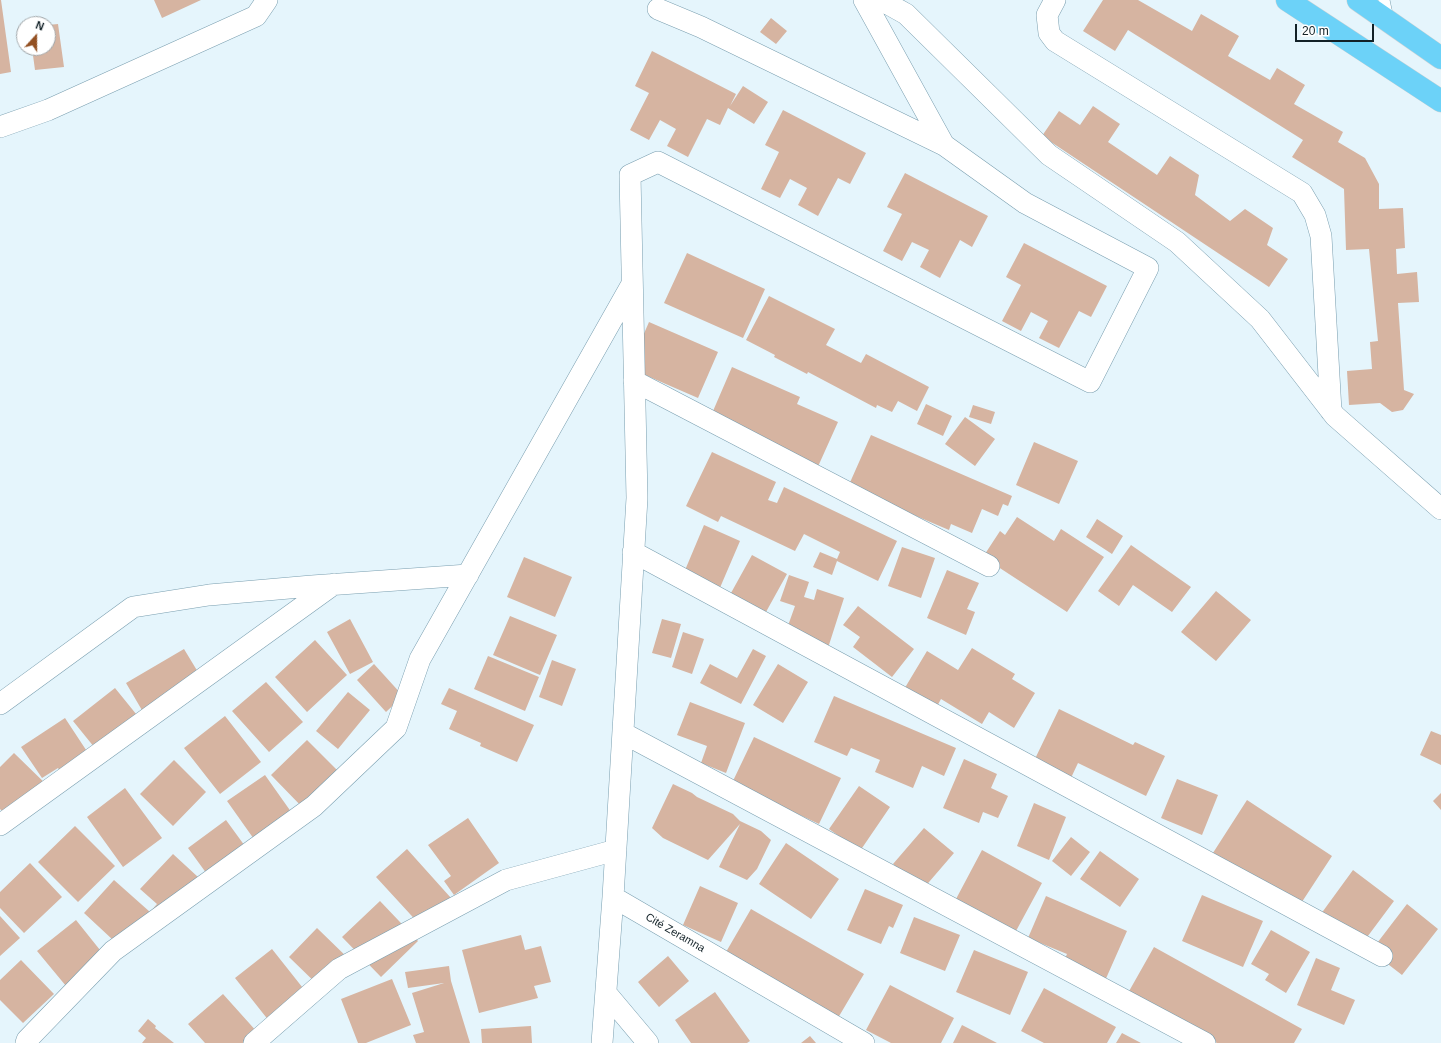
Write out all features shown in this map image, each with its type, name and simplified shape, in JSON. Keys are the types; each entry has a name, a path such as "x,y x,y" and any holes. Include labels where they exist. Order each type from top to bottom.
{"highway":[{"path":"1287,0 1441,101"},
{"path":"1358,0 1441,58"}],"street":[{"path":"0,127 48,110 256,16 267,0"},
{"path":"864,0 944,145"},
{"path":"881,0 906,14 1050,155 1171,237 1183,247 1260,319 1335,416 1441,509"},
{"path":"1055,0 1047,15 1049,33 1055,41 1302,194 1315,215 1321,236 1331,411"},
{"path":"602,1043 613,897 637,498 630,174 658,162 1090,382 1148,268 1025,203 944,145 708,31 658,9"},
{"path":"26,1043 27,1040 113,951 314,806 396,728 420,659 633,283"},
{"path":"634,381 989,566"},
{"path":"634,552 1382,956"},
{"path":"0,704 133,607 209,596 334,584 468,575"},
{"path":"0,824 334,584"},
{"path":"623,733 1205,1043"},
{"path":"254,1043 339,969 346,965 506,880 616,850"},
{"name":"Cité Zeramna","path":"613,897 864,1043"},
{"path":"606,993 648,1043"}],"lane":[{"path":"1384,0 1388,21"}],"building":[{"path":"0,0 11,72 0,74"},
{"path":"154,0 201,0 162,18"},
{"path":"1103,0 1138,0 1192,31 1201,14 1239,36 1228,56 1270,80 1277,68 1305,85 1294,104 1343,132 1338,142 1365,158 1379,184 1379,209 1403,208 1405,248 1396,249 1397,274 1417,272 1419,302 1398,303 1404,390 1414,394 1403,410 1392,412 1380,403 1349,405 1347,371 1372,369 1370,342 1378,341 1369,249 1346,250 1344,189 1292,157 1303,140 1128,30 1115,51 1083,31"},
{"path":"771,18 787,31 776,44 760,32"},
{"path":"56,24 58,24 64,67 35,70 33,56 56,56"},
{"path":"652,51 736,94 730,106 743,86 768,102 754,124 728,108 720,125 707,119 688,157 667,146 676,129 660,120 649,140 630,130 649,93 635,86"},
{"path":"1093,106 1120,124 1108,142 1157,175 1170,156 1199,175 1195,195 1230,221 1245,209 1273,228 1267,245 1288,259 1269,287 1042,136 1059,111 1080,125"},
{"path":"783,110 866,153 850,184 838,178 818,216 798,205 807,188 790,179 780,198 761,189 779,152 765,145"},
{"path":"905,173 988,216 972,247 960,240 940,278 920,267 929,250 912,242 902,261 883,251 902,214 887,207"},
{"path":"1024,243 1107,286 1091,317 1079,311 1059,348 1039,338 1048,321 1031,312 1021,331 1002,321 1021,285 1006,277"},
{"path":"687,253 765,289 743,338 664,303"},
{"path":"769,296 835,329 826,345 861,363 866,354 929,387 917,411 898,401 892,412 877,405 876,408 808,372 807,374 774,357 775,355 746,340"},
{"path":"649,322 718,352 698,398 629,368"},
{"path":"732,367 800,397 797,404 838,422 816,471 710,418"},
{"path":"926,404 952,416 943,436 917,424"},
{"path":"973,405 995,412 991,424 969,417"},
{"path":"965,417 995,439 975,466 945,444"},
{"path":"871,435 1012,496 1008,506 1003,504 998,516 982,509 972,533 951,524 949,530 848,487"},
{"path":"1034,442 1078,461 1059,504 1016,485"},
{"path":"712,452 776,482 768,500 777,503 784,487 897,541 878,581 837,561 832,575 813,567 820,552 837,559 840,552 804,534 795,551 721,516 718,522 686,506"},
{"path":"1017,517 1054,541 1061,529 1104,557 1067,612 983,557 1000,531 1005,535"},
{"path":"1097,519 1123,536 1112,554 1086,537"},
{"path":"704,525 740,541 719,590 683,575"},
{"path":"1131,545 1191,587 1172,612 1133,585 1119,606 1098,591"},
{"path":"902,547 935,558 921,598 888,586"},
{"path":"752,555 787,574 761,621 726,602"},
{"path":"524,557 572,577 555,617 507,597"},
{"path":"947,570 979,583 967,609 975,612 966,635 927,618"},
{"path":"789,575 809,582 804,597 814,600 817,589 844,598 828,648 785,634 795,606 780,601"},
{"path":"1216,591 1251,620 1216,661 1181,632"},
{"path":"858,606 914,649 892,677 853,647 860,637 843,625"},
{"path":"510,616 557,635 540,675 493,655"},
{"path":"350,619 373,662 350,674 327,632"},
{"path":"662,619 681,624 671,658 652,653"},
{"path":"683,632 704,639 692,674 672,667"},
{"path":"315,640 347,675 307,712 275,677"},
{"path":"972,648 1015,674 1012,679 1035,693 1014,728 989,712 982,724 941,699 935,710 903,691 927,651 958,670"},
{"path":"184,649 204,682 146,717 126,683"},
{"path":"753,649 766,656 741,704 700,683 710,664 737,678"},
{"path":"488,656 539,677 525,711 474,689"},
{"path":"552,660 576,669 562,706 539,697"},
{"path":"374,664 403,696 386,712 357,680"},
{"path":"778,664 808,682 783,723 753,705"},
{"path":"266,682 303,722 269,752 232,711"},
{"path":"115,688 145,725 103,758 73,721"},
{"path":"449,688 534,725 517,762 480,746 481,743 449,729 457,711 441,704"},
{"path":"348,692 370,710 338,749 316,731"},
{"path":"834,696 956,748 944,776 922,766 913,788 875,772 880,760 851,748 847,756 814,742"},
{"path":"690,702 745,723 726,773 701,763 707,746 677,735"},
{"path":"1059,709 1133,745 1135,742 1165,756 1146,796 1078,763 1070,780 1033,763"},
{"path":"225,716 261,762 220,794 184,748"},
{"path":"65,718 92,759 64,777 58,768 42,778 21,747"},
{"path":"1431,731 1441,735 1441,765 1420,755"},
{"path":"754,737 841,778 819,824 732,783"},
{"path":"307,740 341,774 305,810 271,775"},
{"path":"14,753 51,789 17,825 0,809 0,767"},
{"path":"964,759 997,774 991,788 1008,796 998,818 983,812 979,823 943,808"},
{"path":"174,760 206,792 173,826 140,794"},
{"path":"265,775 294,816 256,842 227,801"},
{"path":"1177,779 1218,795 1202,835 1161,818"},
{"path":"673,784 733,814 740,821 761,831 771,840 757,869 747,880 719,867 740,824 708,860 663,838 652,828"},
{"path":"859,786 890,807 860,851 829,829"},
{"path":"125,788 162,838 123,867 87,817"},
{"path":"1441,793 1441,810 1433,801"},
{"path":"1247,800 1332,856 1296,911 1211,856"},
{"path":"1034,803 1066,817 1049,860 1017,846"},
{"path":"468,818 499,863 454,895 444,881 451,876 428,845"},
{"path":"226,820 250,853 212,881 188,848"},
{"path":"75,826 115,866 78,902 38,862"},
{"path":"924,828 954,853 923,889 893,864"},
{"path":"1071,837 1090,852 1071,876 1052,861"},
{"path":"786,843 839,879 811,919 759,884"},
{"path":"407,849 451,898 421,926 376,877"},
{"path":"982,850 1042,883 1016,931 956,899"},
{"path":"1100,851 1139,879 1120,907 1080,879"},
{"path":"173,854 198,877 127,953 84,913 114,880 150,912 157,904 140,889"},
{"path":"30,863 62,897 24,933 0,908 0,892"},
{"path":"1353,870 1394,901 1359,948 1318,918"},
{"path":"700,886 738,903 721,942 683,925"},
{"path":"865,889 903,905 893,928 889,926 881,944 847,930"},
{"path":"1202,895 1263,921 1243,967 1182,941"},
{"path":"1046,896 1127,931 1104,983 1062,965 1067,954 1028,938"},
{"path":"380,901 418,941 381,977 342,937"},
{"path":"1407,904 1438,929 1402,975 1371,951"},
{"path":"751,909 864,974 835,1023 726,952"},
{"path":"0,916 20,938 0,956"},
{"path":"914,917 960,935 945,971 900,953"},
{"path":"76,920 104,955 66,986 37,951"},
{"path":"317,928 352,962 324,991 289,957"},
{"path":"1271,930 1310,952 1286,993 1265,980 1269,974 1251,964"},
{"path":"521,935 525,950 541,946 551,982 534,986 538,998 479,1013 462,950"},
{"path":"1154,947 1302,1029 1294,1043 1217,1043 1128,993"},
{"path":"272,949 314,1002 277,1031 235,978"},
{"path":"974,950 1028,972 1010,1015 956,992"},
{"path":"668,956 689,981 659,1007 638,982"},
{"path":"1316,958 1340,968 1331,990 1355,1000 1344,1025 1297,1005"},
{"path":"21,960 54,994 23,1023 0,1000 0,980"},
{"path":"449,966 451,981 470,1043 416,1043 413,1035 424,1032 412,993 444,983 408,988 405,972"},
{"path":"392,979 411,1025 366,1043 358,1043 341,999"},
{"path":"890,985 954,1018 941,1043 891,1043 866,1030"},
{"path":"1044,988 1116,1027 1107,1043 1044,1043 1021,1031"},
{"path":"715,992 750,1041 747,1043 691,1043 675,1020"},
{"path":"223,994 258,1033 247,1043 205,1043 188,1024"},
{"path":"148,1019 156,1026 155,1028 174,1043 142,1043 146,1038 138,1031"},
{"path":"962,1025 997,1043 953,1043"},
{"path":"531,1026 532,1043 482,1043 481,1029"},
{"path":"1122,1033 1141,1043 1116,1043"},
{"path":"810,1036 816,1043 801,1043"}]}
